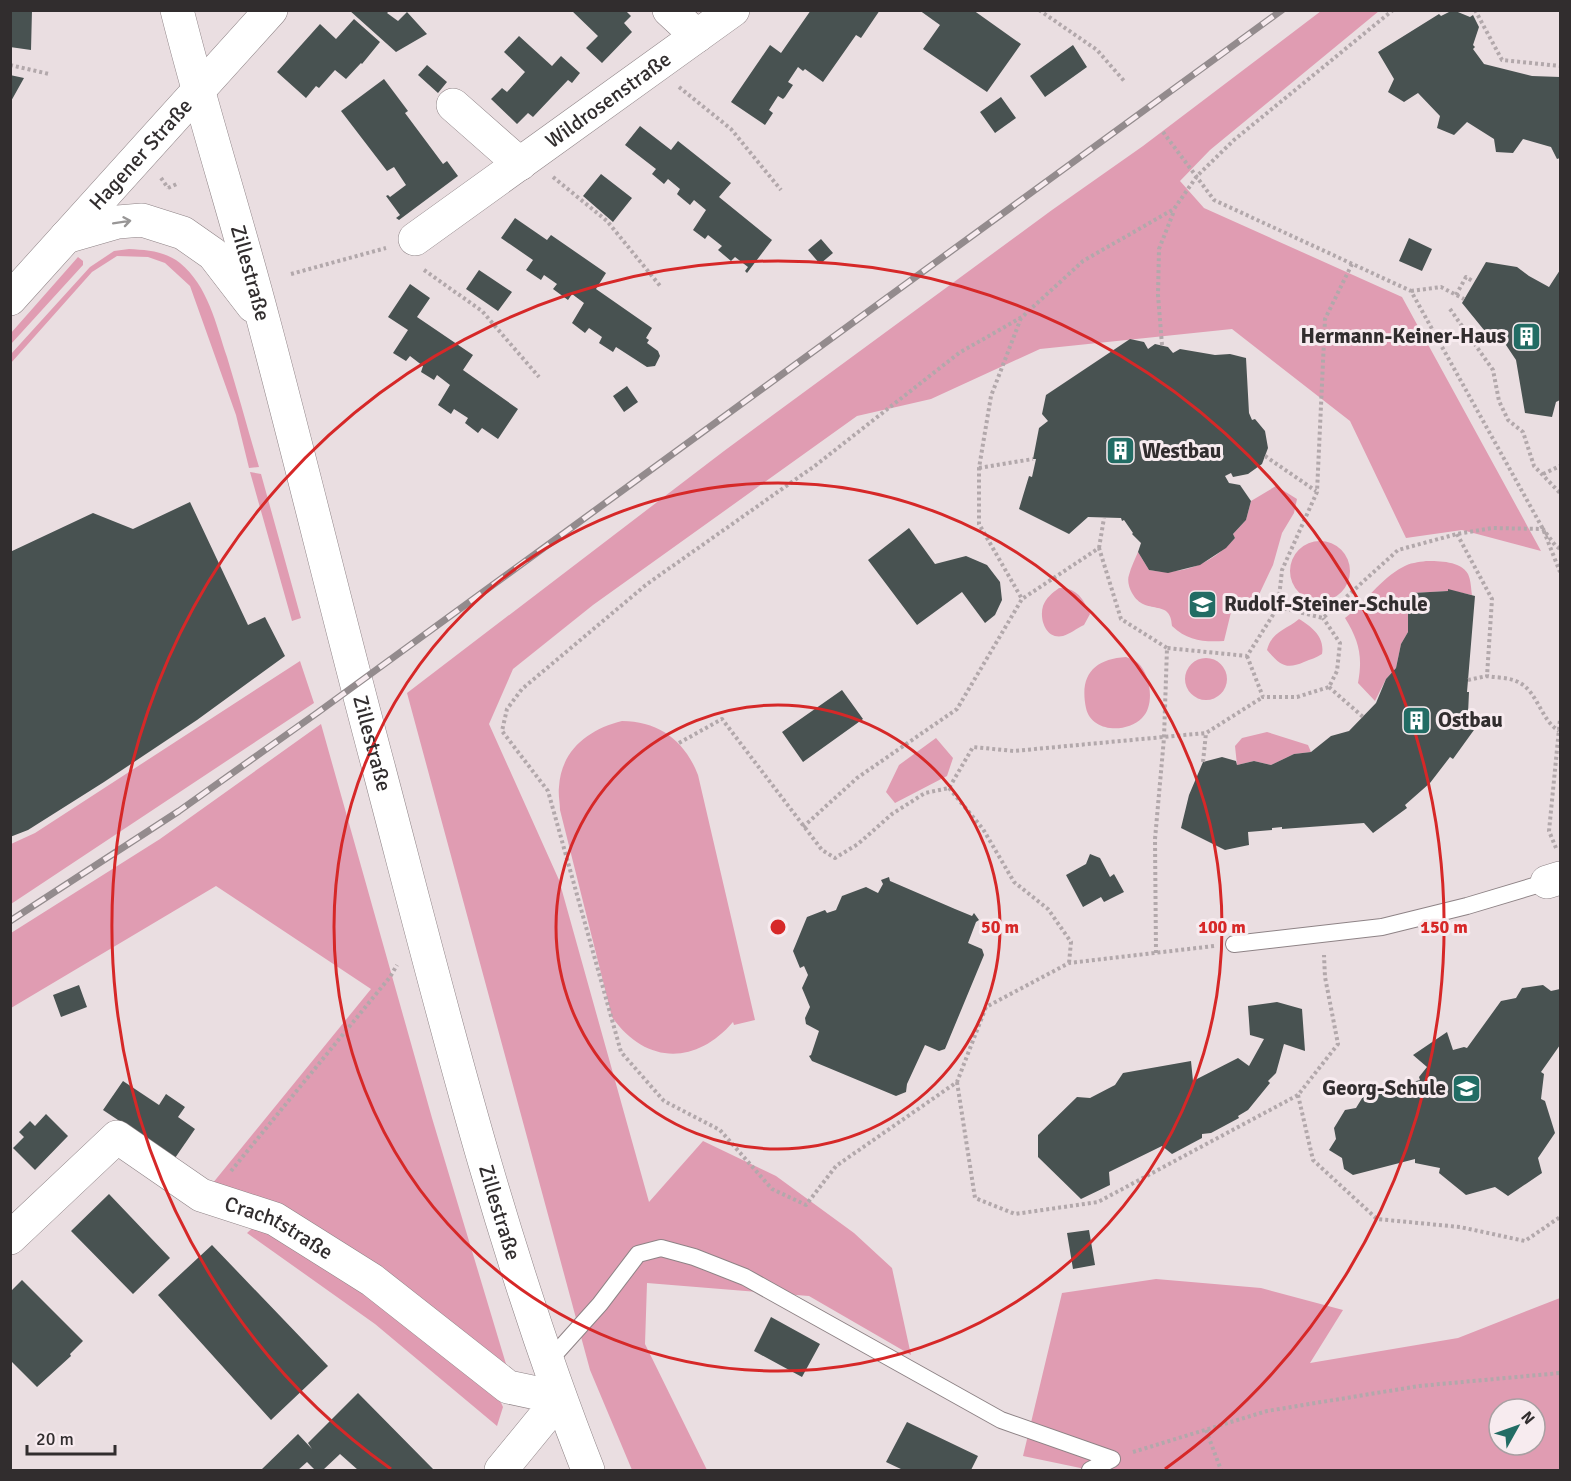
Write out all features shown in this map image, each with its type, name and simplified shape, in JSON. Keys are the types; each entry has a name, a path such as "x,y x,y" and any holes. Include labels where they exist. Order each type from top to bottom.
{"main road":[{"name":"Zillestraße","path":"177,10 198,93 263,320 344,639 483,1154 547,1362 588,1470"},
{"name":"Hagener Straße","path":"10,299 271,10"},
{"name":"Wildrosenstraße","path":"669,10 697,36"},
{"name":"Wildrosenstraße","path":"416,239 733,10"},
{"path":"453,105 525,160"},
{"path":"66,237 118,222 142,220 183,233 213,254 263,320"},
{"name":"Crachtstraße","path":"10,1238 117,1137 201,1195 275,1219 372,1280 508,1387 560,1398"},
{"path":"501,1470 560,1398"}],"lane":[{"path":"1234,944 1393,924 1467,906 1555,871"},
{"path":"547,1362 600,1304 638,1254 661,1248 694,1257 745,1277 1001,1420 1112,1459"},
{"path":"1090,1470 1112,1459"}],"path":[{"path":"1039,10 1097,50 1125,82"},
{"path":"1162,345 1158,296 1159,249 1174,209 1197,176 1234,140 1393,10"},
{"path":"1475,10 1502,60 1560,66"},
{"path":"10,65 48,74"},
{"path":"655,68 731,129 782,190"},
{"path":"1163,132 1214,200 1411,291 1441,287 1464,299"},
{"path":"525,160 607,221 662,287"},
{"path":"168,188 179,183"},
{"path":"957,1082 836,1166 806,1205 772,1189 720,1130 664,1101 621,1052 548,791 502,731 507,709 522,689 647,584 816,465 959,353 1022,317 1083,261 1174,209"},
{"path":"291,274 416,239 418,265 482,311 539,376"},
{"path":"1247,656 1278,607 1282,570 1317,492 1325,320 1352,264"},
{"path":"1456,295 1466,277 1474,282"},
{"path":"1411,291 1543,529 1560,572"},
{"path":"1450,309 1493,370 1499,401 1508,420 1523,432 1534,465 1560,493"},
{"path":"1022,317 991,396 979,468 979,524 1023,599"},
{"path":"1265,456 1317,492"},
{"path":"979,468 1033,459"},
{"path":"1543,474 1560,466"},
{"path":"1104,518 1099,548 1121,619 1167,648 1247,656"},
{"path":"1323,618 1398,550 1457,534 1492,528 1543,529"},
{"path":"1543,529 1560,549"},
{"path":"1457,534 1492,599 1487,676"},
{"path":"803,826 857,778 957,709 1023,599 1099,548"},
{"path":"679,743 722,719 822,850 835,858 858,844 892,814 925,793 949,788 974,747 1014,751 1206,733 1263,697 1297,696 1329,687 1337,670 1340,644 1323,618 1278,607"},
{"path":"1156,952 1155,839 1164,738 1167,648"},
{"path":"1247,656 1263,697"},
{"path":"1468,680 1487,676 1520,682 1528,689 1551,726 1559,731"},
{"path":"1329,687 1363,717"},
{"path":"1555,871 1549,831 1560,719"},
{"path":"1203,762 1206,733"},
{"path":"949,788 983,829 1014,882 1048,909 1071,942 1070,963"},
{"path":"210,1198 390,977 420,926"},
{"path":"1234,944 1070,963 986,1007 957,1082 975,1198 1016,1214 1098,1202 1298,1095 1338,1044 1325,977 1322,934"},
{"path":"1298,1095 1312,1160 1377,1219 1460,1227 1525,1241 1560,1217"},
{"path":"1112,1459 1267,1411 1419,1386 1560,1373"},
{"path":"1206,1430 1221,1470"}],"shaded area":[{"path":"1321,11 1379,11 1210,150 1180,181 1204,208 1402,297 1541,551 1462,530 1406,538 1350,421 1232,329 1040,349 931,399 857,416 593,605 513,669 489,724 559,880 649,1202 703,1141 776,1176 854,1233 892,1268 911,1355 809,1296 647,1283 645,1344 707,1470 632,1470 590,1370 407,693 724,451 1052,210 1143,146"},
{"path":"129,249 168,256 190,272 198,283 210,306 219,332 259,467 249,468 236,415 190,286 165,263 148,257 117,256 92,272 11,363 11,354 90,267 114,251"},
{"path":"78,257 83,261 83,265 11,344 11,333"},
{"path":"250,472 261,474 301,618 292,621"},
{"path":"1276,486 1297,499 1294,513 1282,533 1273,565 1256,601 1241,599 1233,604 1224,641 1203,641 1190,638 1172,626 1171,617 1167,612 1137,600 1131,591 1128,579 1138,552 1149,570 1174,571 1207,561 1235,538 1233,534 1246,520 1251,501"},
{"path":"1320,541 1341,550 1350,571 1341,592 1320,601 1299,592 1290,571 1299,550"},
{"path":"1426,561 1460,566 1468,574 1472,595 1448,590 1412,593 1408,608 1408,632 1401,644 1396,668 1386,679 1375,701 1358,683 1359,649 1345,618 1395,572 1408,565"},
{"path":"1059,588 1065,588 1079,595 1090,614 1084,625 1063,636 1052,635 1048,632 1042,617 1043,606"},
{"path":"1299,619 1313,629 1322,642 1322,654 1292,666 1284,665 1267,650 1276,635"},
{"path":"1126,657 1138,663 1146,675 1150,690 1149,706 1142,718 1127,727 1102,726 1089,716 1086,708 1084,696 1087,677 1098,665 1115,658"},
{"path":"1206,658 1221,664 1227,679 1221,694 1206,700 1191,694 1185,679 1191,664"},
{"path":"300,661 314,703 11,904 11,844 35,833"},
{"path":"622,721 659,729 678,743 693,763 698,775 755,1020 734,1025 733,1022 703,1046 687,1052 671,1054 655,1051 639,1044 625,1033 612,1017 560,810 561,774 571,752 579,743 599,729"},
{"path":"321,724 432,1118 509,1374 208,1189 371,989 216,886 11,1008 11,933 160,839"},
{"path":"1267,732 1308,745 1311,752 1294,754 1271,765 1254,761 1237,765 1235,746 1242,738"},
{"path":"936,738 953,758 947,776 895,803 886,792 899,765"},
{"path":"258,1223 337,1265 497,1394 503,1407 497,1426 375,1324 247,1233"},
{"path":"1156,1279 1261,1288 1343,1310 1310,1363 1458,1338 1560,1298 1560,1470 1090,1470 1023,1456 1062,1293"}],"building":[{"path":"10,10 32,10 31,50 10,47"},
{"path":"349,10 390,10 387,13 398,21 407,12 427,34 396,52"},
{"path":"571,10 625,10 631,16 624,23 632,32 602,63 586,48 598,36"},
{"path":"811,10 880,10 861,38 856,35 823,82 805,69 803,71 798,67 788,82 793,85 783,99 778,96 769,110 773,113 765,125 731,102 770,45 781,53"},
{"path":"919,10 973,10 1021,44 987,92 923,49 940,25"},
{"path":"1453,10 1470,17 1473,15 1479,27 1473,49 1484,64 1532,76 1560,77 1560,158 1557,159 1551,147 1523,139 1513,153 1496,152 1494,139 1467,122 1454,135 1437,128 1440,116 1418,93 1404,102 1388,92 1394,79 1378,52 1439,14 1441,16"},
{"path":"354,19 380,42 346,79 335,70 319,88 316,86 306,98 277,72 320,24 336,39"},
{"path":"519,36 552,66 561,56 580,73 572,83 568,80 533,117 528,113 517,124 491,99 502,88 507,92 525,72 504,52"},
{"path":"1073,45 1087,67 1045,97 1030,76"},
{"path":"427,65 447,82 438,93 418,75"},
{"path":"10,75 24,78 10,103"},
{"path":"384,79 408,111 405,113 443,164 447,161 458,176 399,220 396,218 400,215 386,196 390,197 406,185 394,167 387,171 341,111"},
{"path":"1001,97 1016,118 995,133 980,112"},
{"path":"640,126 671,150 678,141 731,183 719,197 772,240 747,273 745,271 748,267 735,257 731,261 718,250 722,246 708,235 705,239 693,230 706,210 694,200 690,205 677,194 680,189 668,179 664,184 652,174 656,169 625,145"},
{"path":"601,174 632,198 613,222 583,196"},
{"path":"515,218 547,240 551,235 606,273 596,289 652,328 646,338 649,340 647,343 658,351 660,356 655,366 647,367 616,347 613,352 599,343 602,337 589,328 585,333 572,323 584,303 572,294 568,300 553,289 557,284 544,275 541,280 526,270 533,260 501,238"},
{"path":"1409,238 1432,249 1422,271 1399,261"},
{"path":"821,239 833,253 820,264 808,250"},
{"name":"Hermann-Keiner-Haus","path":"1486,262 1517,267 1549,287 1560,270 1560,400 1556,402 1552,417 1525,413 1516,360 1504,342 1484,330 1462,303"},
{"path":"479,270 512,292 498,311 466,289"},
{"path":"410,284 430,298 417,317 473,355 463,370 518,409 498,439 482,428 478,433 465,423 468,418 454,409 451,414 438,405 450,385 437,375 434,380 421,372 423,366 410,356 406,361 393,353 408,330 388,317"},
{"name":"Westbau","path":"1130,339 1144,342 1148,349 1155,344 1168,347 1173,353 1180,349 1215,355 1230,354 1246,358 1249,413 1252,420 1255,419 1265,431 1268,448 1262,464 1248,474 1233,477 1231,473 1225,476 1229,483 1240,485 1251,501 1246,520 1233,534 1235,538 1226,548 1200,565 1168,573 1149,570 1138,552 1141,543 1121,518 1088,517 1069,534 1019,509 1029,476 1032,477 1039,428 1048,421 1042,414 1046,395"},
{"path":"627,386 638,402 624,412 613,396"},
{"path":"190,502 248,625 265,617 285,656 197,720 104,782 28,830 10,837 10,552 93,513 133,529"},
{"path":"909,528 935,564 966,556 987,565 1000,582 1002,600 995,615 985,623 962,592 917,625 868,560"},
{"name":"Ostbau","path":"1448,589 1475,596 1467,692 1469,692 1468,714 1479,723 1453,759 1450,757 1430,783 1405,805 1407,808 1373,833 1364,823 1272,828 1272,830 1248,832 1249,845 1225,850 1181,828 1189,795 1203,762 1222,757 1236,761 1237,765 1254,761 1271,765 1294,754 1311,752 1331,736 1349,731 1376,703 1386,679 1396,668 1401,644 1408,632 1408,608 1412,593 1448,591"},
{"path":"842,690 863,719 803,762 782,732"},
{"path":"1090,854 1100,858 1110,877 1114,874 1124,892 1104,902 1101,897 1083,907 1066,875 1086,864"},
{"path":"889,877 890,881 955,909 972,916 974,913 979,920 976,922 968,943 982,949 984,955 945,1049 939,1051 925,1045 907,1084 906,1092 896,1096 812,1061 809,1056 819,1031 806,1024 805,1018 810,1007 802,988 808,975 804,966 800,968 793,951 807,917 825,910 827,913 836,910 842,896 866,887 878,893 883,884 881,880"},
{"path":"79,985 87,1007 61,1017 53,995"},
{"name":"Georg-Schule","path":"1543,985 1551,991 1560,989 1560,1045 1541,1072 1544,1074 1541,1099 1545,1101 1555,1133 1538,1158 1542,1173 1508,1196 1495,1187 1466,1195 1439,1173 1440,1168 1415,1163 1415,1159 1353,1175 1344,1169 1342,1158 1329,1150 1336,1139 1334,1128 1345,1110 1356,1108 1364,1095 1420,1080 1419,1077 1427,1067 1413,1055 1447,1032 1453,1050 1467,1048 1501,1001 1516,998 1522,988"},
{"path":"1277,1002 1302,1009 1305,1051 1284,1044 1276,1073 1268,1081 1270,1083 1248,1110 1238,1116 1239,1118 1211,1133 1202,1134 1202,1138 1172,1154 1162,1146 1109,1172 1110,1185 1081,1199 1038,1157 1038,1135 1077,1097 1090,1098 1115,1085 1123,1073 1191,1061 1193,1081 1238,1058 1249,1066 1264,1039 1250,1035 1248,1006"},
{"path":"123,1081 159,1105 166,1094 185,1107 178,1117 195,1129 175,1158 103,1110"},
{"path":"46,1114 68,1136 35,1170 13,1148 24,1137 19,1132 30,1121 35,1126"},
{"path":"109,1194 170,1258 133,1294 71,1231"},
{"path":"1089,1230 1095,1265 1073,1269 1067,1233"},
{"path":"212,1245 328,1366 271,1420 158,1295"},
{"path":"22,1280 83,1341 70,1354 71,1356 37,1387 10,1360 10,1292"},
{"path":"771,1317 820,1344 802,1377 754,1351"},
{"path":"358,1393 434,1470 358,1470 340,1454 323,1470 315,1470 307,1462 298,1470 261,1470 298,1434 312,1449 308,1443"},
{"path":"907,1422 978,1456 971,1470 903,1470 886,1462"}],"railway":[{"path":"10,921 179,811 317,713 1282,10"}],"place":[{"name":"Hermann-Keiner-Haus","path":"1527,336"},
{"name":"Westbau","path":"1121,451"},
{"name":"Rudolf-Steiner-Schule","path":"1203,604"},
{"name":"Ostbau","path":"1417,720"},
{"name":"Georg-Schule","path":"1467,1088"}]}
